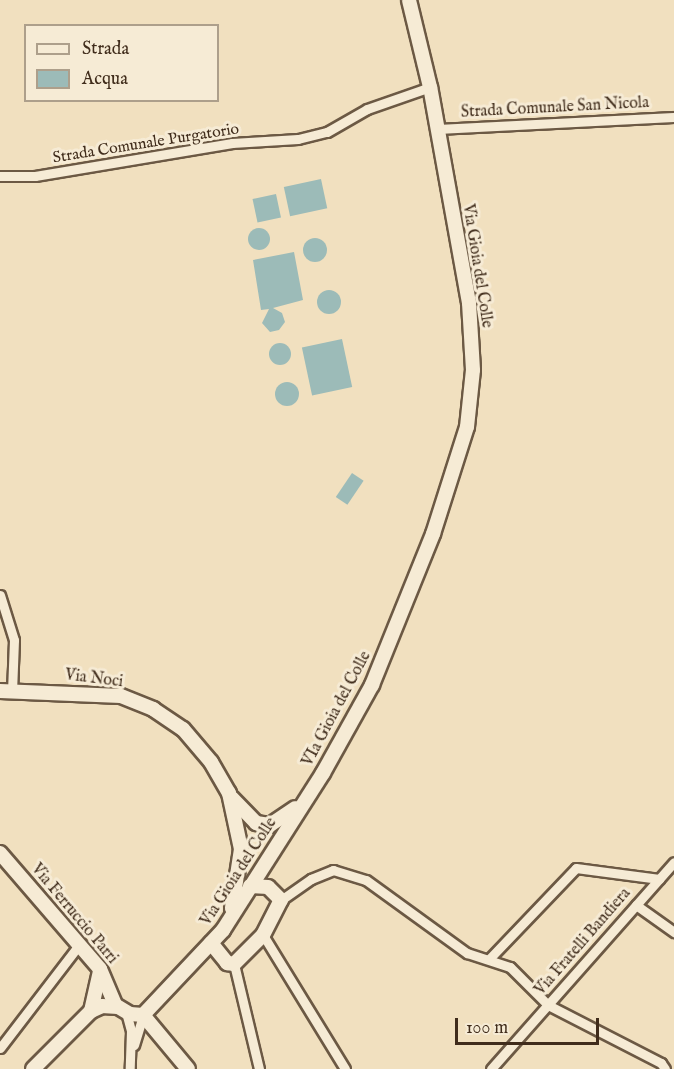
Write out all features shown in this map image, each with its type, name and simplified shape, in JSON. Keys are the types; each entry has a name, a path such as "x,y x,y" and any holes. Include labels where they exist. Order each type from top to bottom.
{"main road":[{"name":"Via Gioia del Colle","path":"392,636 433,534 467,427 473,369 469,303 430,87 409,0"},
{"name":"VIa Gioia del Colle","path":"308,797 372,685 392,636"},
{"name":"Via Noci","path":"6,691 121,696 153,709 183,729 212,762 229,793 241,849 229,921"},
{"path":"229,793 244,814 256,823 270,825 308,797"},
{"name":"Via Gioia del Colle","path":"143,1015 229,921 308,797"},
{"name":"Via Ferruccio Parri","path":"0,853 100,969 122,1010"},
{"path":"211,943 227,963 234,964 263,935 281,900 268,887 250,886"},
{"path":"91,1011 100,984 100,969"},
{"path":"33,1069 91,1011 102,1006 143,1015 188,1069"}],"street":[{"name":"Strada Comunale Purgatorio","path":"0,176 35,176 127,163 232,142 298,139 327,132 367,109 430,87"},
{"name":"Strada Comunale San Nicola","path":"437,129 674,117"},
{"path":"0,595 14,640 6,691"},
{"name":"Via Fratelli Bandiera","path":"491,1069 674,862"},
{"path":"489,958 576,868 659,879"},
{"path":"281,900 311,879 333,870 347,872 366,880 467,953 489,958 510,967 548,1005 661,1063 665,1069"},
{"path":"636,905 674,932"},
{"path":"263,935 345,1069"},
{"path":"0,1048 80,945"},
{"path":"234,964 259,1069"},
{"path":"122,1010 132,1053"},
{"path":"130,1069 132,1053 143,1015"}],"water":[{"path":"321,179 327,208 290,216 284,187"},
{"path":"276,194 281,217 258,222 253,199"},
{"path":"259,228 267,231 270,239 267,247 259,250 251,247 248,239 251,231"},
{"path":"315,238 324,241 327,250 324,259 315,262 306,259 303,250 306,241"},
{"path":"294,252 303,300 273,308 282,313 285,322 279,330 270,332 262,323 269,309 261,310 253,260"},
{"path":"329,290 337,294 341,302 337,310 329,314 321,310 317,302 321,294"},
{"path":"342,339 352,387 312,395 302,348"},
{"path":"276,343 284,343 291,350 291,358 284,365 276,365 269,358 269,350"},
{"path":"287,382 295,386 299,394 295,402 287,406 279,402 275,394 279,386"},
{"path":"352,473 364,481 347,505 336,497"}]}
